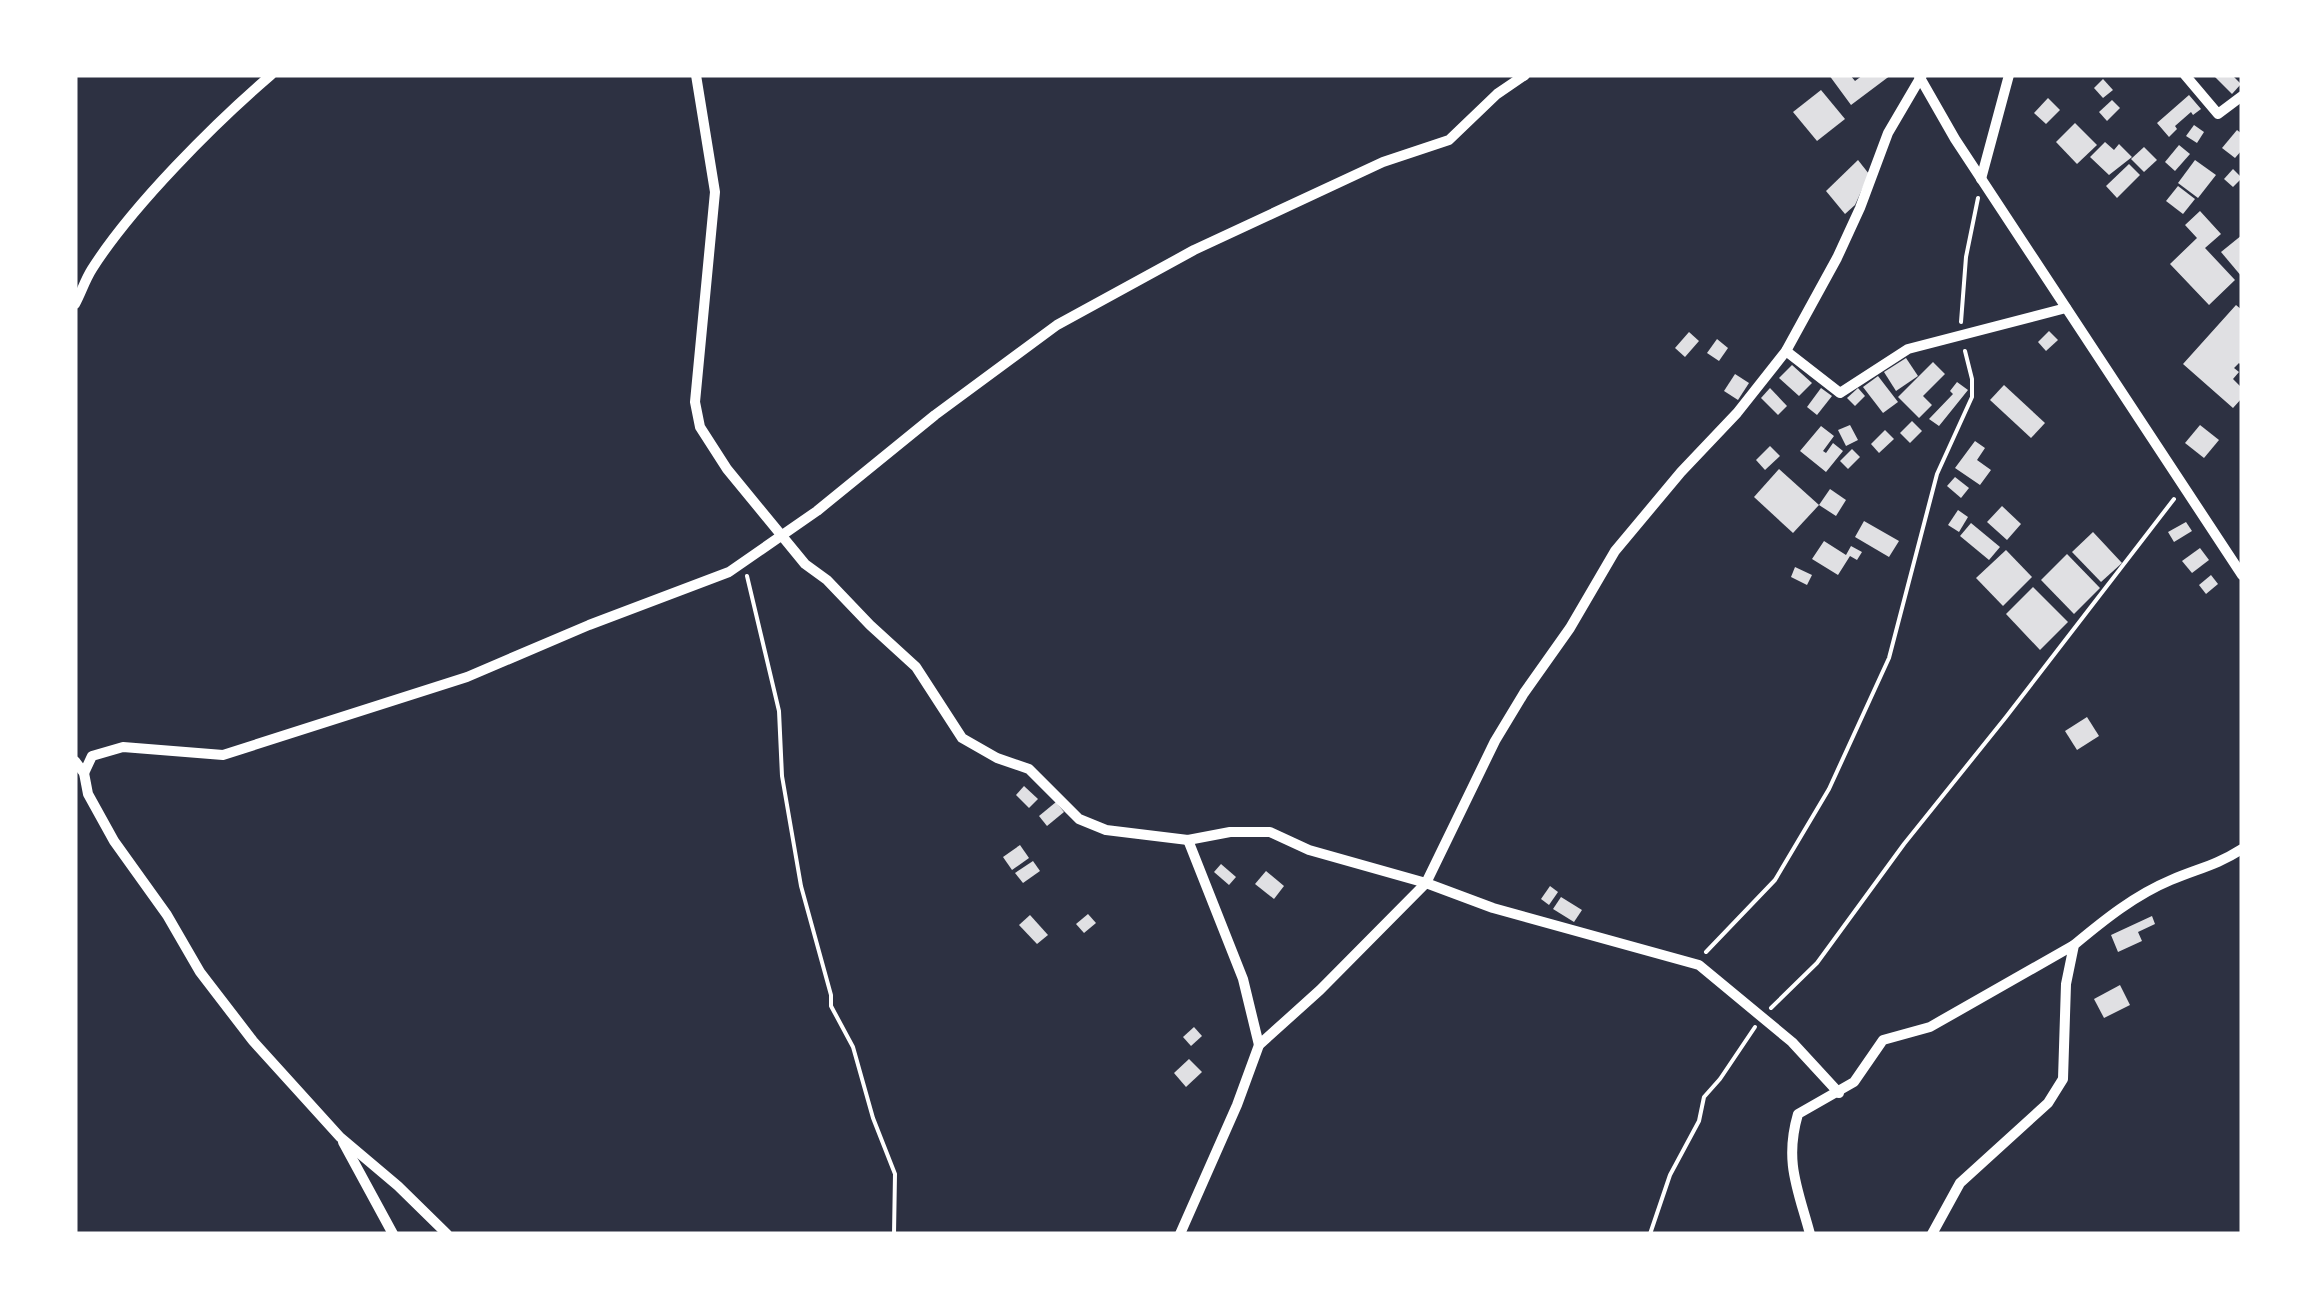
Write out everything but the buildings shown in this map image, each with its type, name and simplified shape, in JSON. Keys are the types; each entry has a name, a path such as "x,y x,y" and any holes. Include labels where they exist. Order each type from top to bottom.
{"street":[{"path":"75,304 92,270 160,185 238,103 271,75"},
{"path":"696,75 715,192 695,402 700,427 727,469 805,564 828,580 916,667 962,738 997,758 1029,769 1079,819 1106,830 1188,840 1230,832 1270,832 1322,854 1426,883 1564,930 1633,944 1699,964 1822,1071 1839,1093"},
{"path":"84,773 92,756 123,747 223,756 467,677 729,572 817,511 1000,364 1056,325 1212,242 1383,162 1449,140 1497,94 1525,75"},
{"path":"1981,179 2008,75"},
{"path":"2185,75 2218,114 2242,96"},
{"path":"1180,1234 1238,1105 1260,1045 1426,883 1495,742 1616,552 1786,351 1838,258 1888,132 1920,76 1981,179 2242,575"},
{"path":"1786,351 1840,393 1908,349 2066,308"},
{"path":"75,761 114,841 168,915 200,972 275,1068 340,1137 398,1186 446,1234"},
{"path":"1188,840 1242,980 1260,1045"},
{"path":"1810,1234 1790,1160 1798,1114 1839,1093 1866,1068 1882,1040 1930,1027 2074,945 2128,902 2170,880 2216,865 2242,848"},
{"path":"1934,1234 1960,1183 2048,1103 2064,1079 2066,984 2074,945"},
{"path":"340,1137 393,1234"}],"path":[{"path":"1699,964 1774,880 1830,789 1889,658 1937,474 1972,397 1972,379 1960,335 1966,257 1981,179"},
{"path":"1650,1234 1670,1175 1700,1121 1704,1098 1761,1018 1816,963 2184,485"},
{"path":"744,561 779,711 782,776 808,916 831,1006 853,1047 868,1106 895,1174 894,1234"}]}
